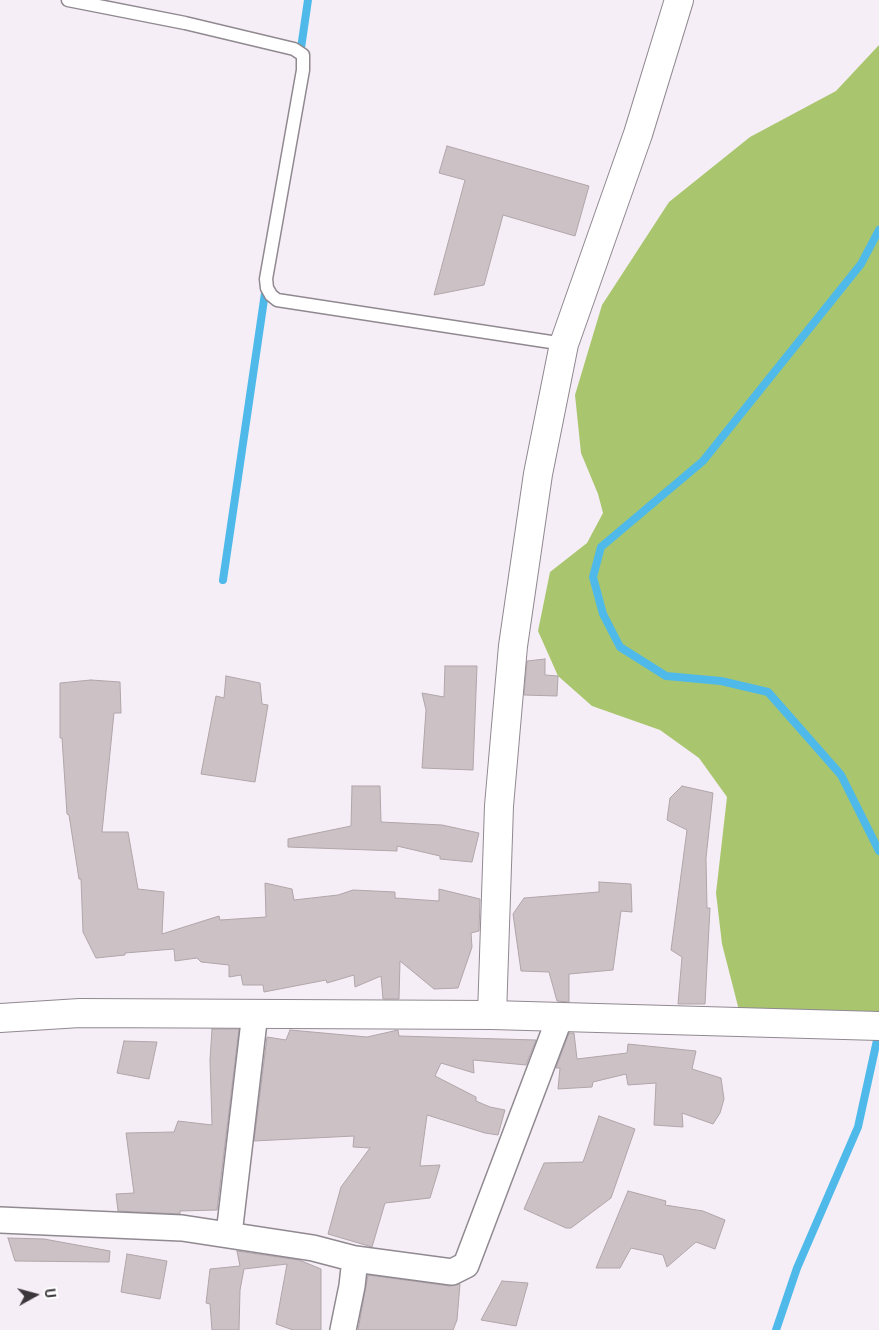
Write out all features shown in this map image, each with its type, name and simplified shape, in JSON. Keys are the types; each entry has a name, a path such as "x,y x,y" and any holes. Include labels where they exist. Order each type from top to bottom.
{"street":[{"path":"492,1015 499,806 513,646 538,474 564,344 638,134 679,0"},
{"path":"0,1018 80,1013 492,1015 879,1026"},
{"path":"229,1234 255,1013"},
{"path":"0,1220 182,1228 313,1248 355,1259 452,1272 466,1265 560,1016"},
{"path":"344,1330 355,1259"}],"lane":[{"path":"68,0 194,25 294,49 303,55 303,70 266,279 267,288 277,300 564,344"}],"green space":[{"path":"879,45 879,1026 742,1022 722,944 716,893 727,797 699,758 660,730 592,706 558,676 538,631 550,572 587,543 603,513 598,494 581,453 575,395 602,305 669,202 750,137 836,91"}],"building":[{"path":"447,146 589,186 575,236 503,215 484,285 434,295 465,180 439,173"},
{"path":"545,659 545,675 558,676 557,696 524,695 527,661"},
{"path":"445,666 477,666 473,770 422,768 426,710 422,693 444,697"},
{"path":"226,676 260,683 262,704 268,705 255,782 201,774 216,696 224,698"},
{"path":"91,680 120,682 121,713 114,713 102,832 128,832 138,889 164,892 162,934 219,916 220,920 266,917 265,883 292,889 294,900 338,895 353,890 395,892 395,898 439,901 439,889 480,899 479,931 471,933 472,947 458,988 434,989 400,961 399,999 383,999 381,976 355,987 354,975 327,983 326,980 264,992 263,985 243,985 241,975 229,977 229,965 201,962 197,958 175,961 174,949 125,953 125,955 96,958 83,932 81,879 79,879 69,815 67,814 62,738 60,738 60,683"},
{"path":"352,786 380,786 381,822 442,825 479,833 472,862 440,859 440,856 397,846 397,851 288,847 288,839 351,826"},
{"path":"682,786 713,793 706,858 707,908 710,908 705,1004 678,1004 682,957 671,950 687,830 667,820 670,798"},
{"path":"599,882 631,884 632,912 621,911 613,970 569,974 569,1002 557,1001 549,972 521,971 513,914 524,898 599,892"},
{"path":"212,1029 239,1029 217,1210 180,1211 180,1214 118,1211 116,1194 134,1193 126,1133 174,1132 178,1121 212,1125 210,1060"},
{"path":"290,1030 367,1037 398,1030 399,1036 536,1040 526,1065 473,1060 474,1073 441,1063 435,1076 476,1097 476,1101 490,1107 505,1110 498,1135 485,1133 427,1115 420,1166 440,1165 430,1198 385,1203 372,1247 328,1234 341,1187 370,1148 353,1147 354,1136 254,1141 267,1037 286,1040"},
{"path":"569,1033 574,1033 577,1059 627,1053 628,1044 696,1051 692,1069 721,1078 724,1099 720,1113 713,1124 682,1113 683,1127 654,1125 656,1083 628,1085 626,1074 593,1082 592,1087 558,1089 560,1068 556,1068"},
{"path":"124,1041 157,1042 149,1079 117,1073"},
{"path":"599,1116 635,1129 611,1198 571,1228 566,1228 524,1209 544,1163 583,1162"},
{"path":"628,1191 666,1201 665,1205 703,1211 725,1220 715,1249 696,1242 667,1267 663,1255 631,1248 620,1268 596,1268"},
{"path":"8,1238 44,1239 110,1251 109,1262 15,1261"},
{"path":"237,1251 299,1260 321,1269 321,1330 293,1330 276,1324 287,1264 244,1269 240,1290 239,1330 212,1330 210,1304 206,1303 210,1269 240,1266"},
{"path":"127,1254 167,1261 160,1299 121,1292"},
{"path":"368,1275 450,1286 460,1284 457,1320 453,1330 358,1330"},
{"path":"502,1281 528,1283 516,1326 481,1320"}],"waterway":[{"path":"300,55 308,0"},
{"path":"879,230 861,264 703,461 601,547 593,577 603,614 620,647 666,676 721,681 768,692 841,775 879,851"},
{"path":"223,580 266,286"},
{"path":"776,1330 797,1268 858,1127 879,1031"}]}
